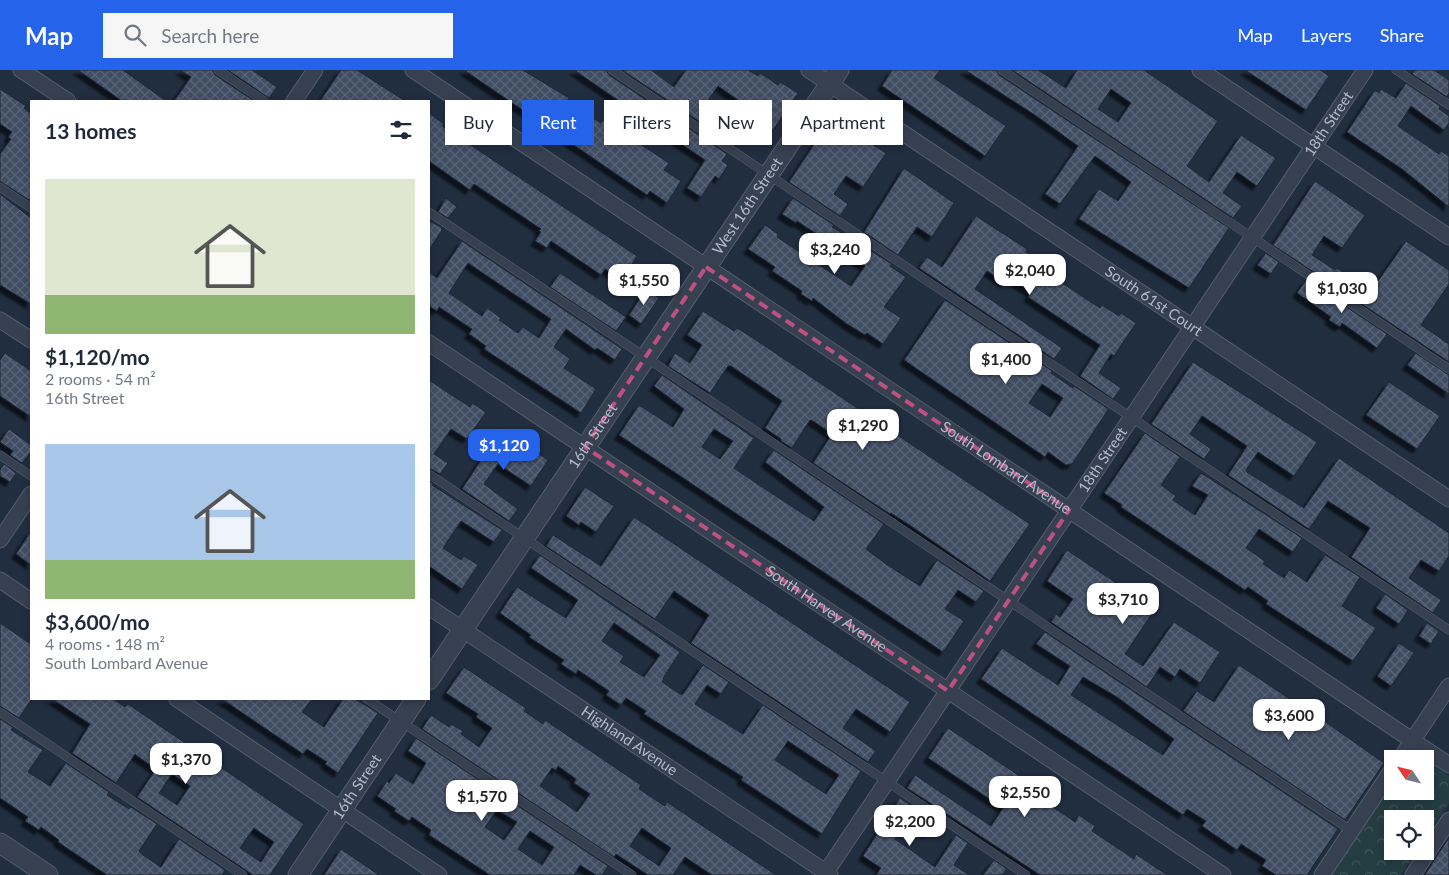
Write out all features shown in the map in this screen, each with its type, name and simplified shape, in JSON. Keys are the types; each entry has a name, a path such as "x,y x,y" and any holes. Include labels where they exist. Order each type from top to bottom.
{"street":[{"path":"21,70 66,100"},
{"path":"295,100 316,70"},
{"name":"South Lombard Avenue","path":"413,70 1449,765"},
{"name":"South 61st Court","path":"808,70 834,77 1192,327 1449,499"},
{"path":"1200,70 1449,237"},
{"name":"18th Street","path":"827,874 1008,600 1365,70"},
{"name":"West 16th Street","path":"706,267 834,77"},
{"name":"16th Street","path":"430,678 706,267"},
{"path":"0,320 30,339"},
{"name":"South Harvey Avenue","path":"430,344 1223,875"},
{"path":"0,540 30,495"},
{"path":"0,580 30,600"},
{"name":"Highland Avenue","path":"430,608 827,874"},
{"path":"1406,750 1449,686"},
{"path":"178,700 439,875"},
{"name":"16th Street","path":"298,875 415,700"},
{"path":"1322,875 1384,782"},
{"path":"1415,874 1449,820"},
{"path":"0,843 48,875"}],"lane":[{"path":"218,70 263,100"},
{"path":"612,70 1449,630"},
{"path":"1002,70 1449,369"},
{"path":"1396,70 1449,105"},
{"path":"0,187 30,207"},
{"path":"430,213 1352,831"},
{"path":"0,454 30,475"},
{"path":"430,475 1026,875"},
{"path":"369,700 632,875"},
{"path":"0,712 243,875"}],"highlighted area":[{"path":"706,267 1069,510 948,691 585,447"}],"green space":[{"path":"1434,766 1449,776 1449,803 1434,826 1434,810 1384,810 1384,860 1411,860 1401,875 1330,875 1384,794 1384,800 1434,800"}],"building":[{"path":"78,70 123,70 165,100 121,100"},
{"path":"180,70 212,70 215,75 252,100 175,100 191,77"},
{"path":"228,70 252,70 277,87 269,98"},
{"path":"341,70 357,70 403,100 321,100"},
{"path":"464,70 523,70 569,98 568,100 522,100 522,110 512,103 512,100 508,100"},
{"path":"574,70 606,70 609,75 646,100 618,100"},
{"path":"622,70 651,70 674,87 686,70 748,70 758,76 760,73 778,85 780,82 798,93 793,100 782,100 782,116 772,131 772,100 738,100 718,86 708,100 699,100 699,121 689,115 689,100 667,100"},
{"path":"892,70 940,70 934,78 1006,126 985,156 882,86"},
{"path":"965,70 996,70 999,75 1229,228 1189,288 1079,219 1099,189 1118,201 1131,182 1095,156 1060,204 1045,194 1078,146 1035,115"},
{"path":"1012,70 1038,70 1066,88 1077,70 1144,70 1218,121 1187,166 1209,182 1241,135 1276,158 1257,186 1237,172 1223,193 1242,206 1233,218","holes":["1111,89 1131,103 1118,122 1098,109"]},
{"path":"1245,70 1320,70 1329,76 1306,110"},
{"path":"1415,70 1434,70 1449,80 1449,93 1447,97 1412,74"},
{"path":"1406,83 1440,106 1439,109 1449,116 1449,123 1444,130 1411,106 1398,126 1439,154 1441,151 1449,156 1449,207 1402,169 1347,132 1375,90 1379,93 1381,89 1396,98"},
{"path":"0,89 26,106 24,108 30,113 29,200 0,181 0,154 11,139 8,137 12,132 0,124"},
{"path":"430,114 444,124 442,126 445,128 445,145 470,145 637,256 622,280 605,269 601,275 551,241 547,248 535,241 541,229 474,184 470,190 430,162"},
{"path":"594,118 601,123 604,120 604,145 642,145 669,163 664,170 681,181 667,203 650,191 647,195 574,145 594,145"},
{"path":"689,129 699,135 699,145 714,145 727,154 722,161 728,165 719,179 715,176 701,197 687,188 705,160 683,145 689,145"},
{"path":"814,145 873,145 886,153 863,187 846,176 834,194 848,204 840,216 789,182"},
{"path":"904,168 954,203 932,237 917,227 898,255 864,232"},
{"path":"1315,181 1365,215 1342,248 1324,236 1312,255 1335,270 1337,268 1371,291 1406,241 1449,270 1449,284 1421,325 1449,344 1449,362 1273,245"},
{"path":"0,194 30,217 30,303 0,285"},
{"path":"446,198 457,207 448,218 438,212"},
{"path":"793,198 834,225 832,227 892,264 890,266 906,277 884,307 901,318 883,344 867,333 865,335 847,324 813,298 812,301 801,294 802,291 772,271 775,267 748,249 765,225 778,234 777,237 851,286 865,266 797,221 796,223 782,214"},
{"path":"976,216 1027,249 1026,252 1043,263 1040,268 1068,287 1100,308 1102,305 1119,316 1121,313 1136,323 1114,356 1111,354 1099,373 1121,388 1113,399 1080,376 1100,345 1028,297 1031,292 1008,277 1005,283 987,271 975,289 1062,348 1054,359 919,268 927,257 942,267"},
{"path":"430,222 441,227 442,230 430,248"},
{"path":"462,241 622,349 615,360 597,348 595,350 566,329 554,347 570,359 564,368 596,389 581,413 484,349 486,346 469,334 472,329 439,307 437,311 430,307 430,273 437,278","holes":["468,263 551,319 539,338 523,327 518,333 499,320 501,318 487,308 482,316 449,293"]},
{"path":"1266,253 1279,262 1271,274 1257,265"},
{"path":"560,273 626,317 616,331 550,287"},
{"path":"1306,280 1387,334 1377,348 1342,323 1340,327 1329,320 1331,317 1297,293"},
{"path":"646,289 659,298 641,324 629,315"},
{"path":"945,300 1108,410 1072,464 1066,465 1048,452 1045,457 904,360","holes":["1042,384 1063,398 1050,417 1029,403"]},
{"path":"703,311 734,331 737,328 753,338 1030,524 990,581 914,528 813,463 832,434 813,421 810,420 792,448 765,428 782,401 731,366 728,366 710,393 668,366 675,353 690,363 702,345 687,335"},
{"path":"5,353 30,370 30,416 0,396 0,360"},
{"path":"1416,353 1449,375 1449,394 1407,365"},
{"path":"1193,362 1317,442 1294,476 1258,452 1246,470 1247,472 1304,508 1339,458 1449,533 1449,556 1439,571 1421,560 1409,578 1441,600 1433,613 1351,557 1370,528 1328,501 1309,529 1228,475 1247,446 1202,416 1190,434 1211,449 1204,459 1151,424"},
{"path":"662,375 754,438 734,468 814,521 824,507 765,462 774,450 884,524 866,549 886,564 920,586 937,560 984,591 976,602 958,590 945,609 964,621 943,652 619,435 639,405 673,427 684,409 654,386","holes":["714,429 733,441 720,459 702,447"]},
{"path":"430,381 470,407 472,403 486,412 467,439 451,429 434,454 448,463 440,474 430,469"},
{"path":"1389,382 1440,416 1417,449 1366,415"},
{"path":"502,428 548,460 531,486 498,464 484,484 518,509 509,521 462,489"},
{"path":"9,429 30,444 30,453 22,463 10,455 13,451 0,442"},
{"path":"1145,433 1180,457 1161,485 1176,496 1173,500 1195,515 1208,495 1192,486 1201,473 1302,538 1293,552 1259,529 1246,548 1265,561 1263,564 1284,578 1289,570 1307,582 1325,555 1360,577 1342,606 1376,628 1353,661 1266,604 1268,601 1248,587 1245,590 1121,507 1122,505 1104,493"},
{"path":"4,464 16,473 10,482 0,476 0,470"},
{"path":"430,482 434,484 432,485 502,530 494,542 461,521 443,548 461,560 464,556 478,565 462,589 430,567"},
{"path":"585,487 614,506 596,532 581,522 579,525 566,516"},
{"path":"634,517 910,702 890,732 856,709 843,728 876,751 868,762 691,643 709,615 674,591 655,619 546,546 553,535 601,566"},
{"path":"30,533 30,564 16,554"},
{"path":"1067,550 1155,609 1125,654 1143,666 1174,622 1220,652 1200,683 1180,669 1175,677 1160,667 1147,687 1051,622 1056,614 1060,617 1073,599 1047,581"},
{"path":"540,555 680,652 662,682 680,694 683,694 703,665 729,682 721,694 707,685 695,704 743,734 763,705 861,771 822,834 741,780 743,777 644,714 646,711 626,698 621,705 606,695 609,691 578,670 576,674 561,664 564,660 529,637 531,635 500,613 517,587 566,618 578,600 531,568","holes":["614,623 660,655 644,677 620,662 624,656 602,641","788,741 839,775 826,794 775,760"]},
{"path":"1385,594 1408,610 1399,624 1376,608"},
{"path":"0,623 30,643 31,700 19,718 0,706"},
{"path":"1427,623 1439,631 1431,644 1419,636"},
{"path":"1045,632 1338,829 1307,875 1276,875 1262,866 1266,860 1241,844 1237,850 1202,826 1206,821 1187,809 1183,815 981,679 1002,648 1058,685 1070,666 1036,644","holes":["1083,677 1117,697 1174,739 1163,755 1071,695"]},
{"path":"1399,643 1414,653 1391,686 1377,676"},
{"path":"1239,665 1305,709 1307,707 1321,716 1320,718 1384,763 1345,820 1183,711 1197,691 1214,702"},
{"path":"464,667 526,708 524,711 543,724 545,720 641,785 639,789 665,806 667,802 776,875 712,875 685,857 673,875 648,875 616,854 614,857 422,729 431,715 449,727 451,724 463,731 461,734 479,747 492,728 476,717 478,714 446,693","holes":["558,766 576,779 574,783 590,794 577,812 540,786 552,768 556,770","642,828 671,848 659,866 630,846"]},
{"path":"54,700 114,700 125,707 128,704 304,824 270,875 253,875 137,797 156,769 135,754 116,783 72,753 90,724","holes":["172,774 190,786 177,805 159,793","254,828 274,842 261,862 240,848"]},
{"path":"223,700 311,700 302,712 324,727 342,700 357,700 378,713 338,773 325,764 327,762 307,749 303,754"},
{"path":"0,719 13,727 11,730 43,750 28,772 50,786 66,763 109,792 107,795 129,809 131,807 157,824 139,851 143,855 161,867 179,839 225,870 222,875 107,875 58,842 59,840 41,827 39,830 25,821 28,817 0,798"},
{"path":"948,728 1057,801 1053,807 1075,822 1079,815 1095,826 1092,831 1134,859 1136,854 1167,875 1040,875 907,788 915,775 991,826 1003,808 928,758"},
{"path":"416,738 608,866 602,875 596,875 580,865 574,875 490,875 429,835 431,830 412,817 409,821 377,796 387,781 389,783 396,773 413,784 426,763 408,751","holes":["497,810 517,822 504,840 485,827","530,831 554,847 542,865 518,849"]},
{"path":"900,798 936,822 928,834 908,820 895,839 935,867 956,835 968,843 954,865 969,875 876,875 881,868 863,856"},
{"path":"1449,838 1449,875 1425,875 1436,857"},
{"path":"341,849 379,875 324,875"},
{"path":"994,860 1007,869 1002,875 983,875"}]}
